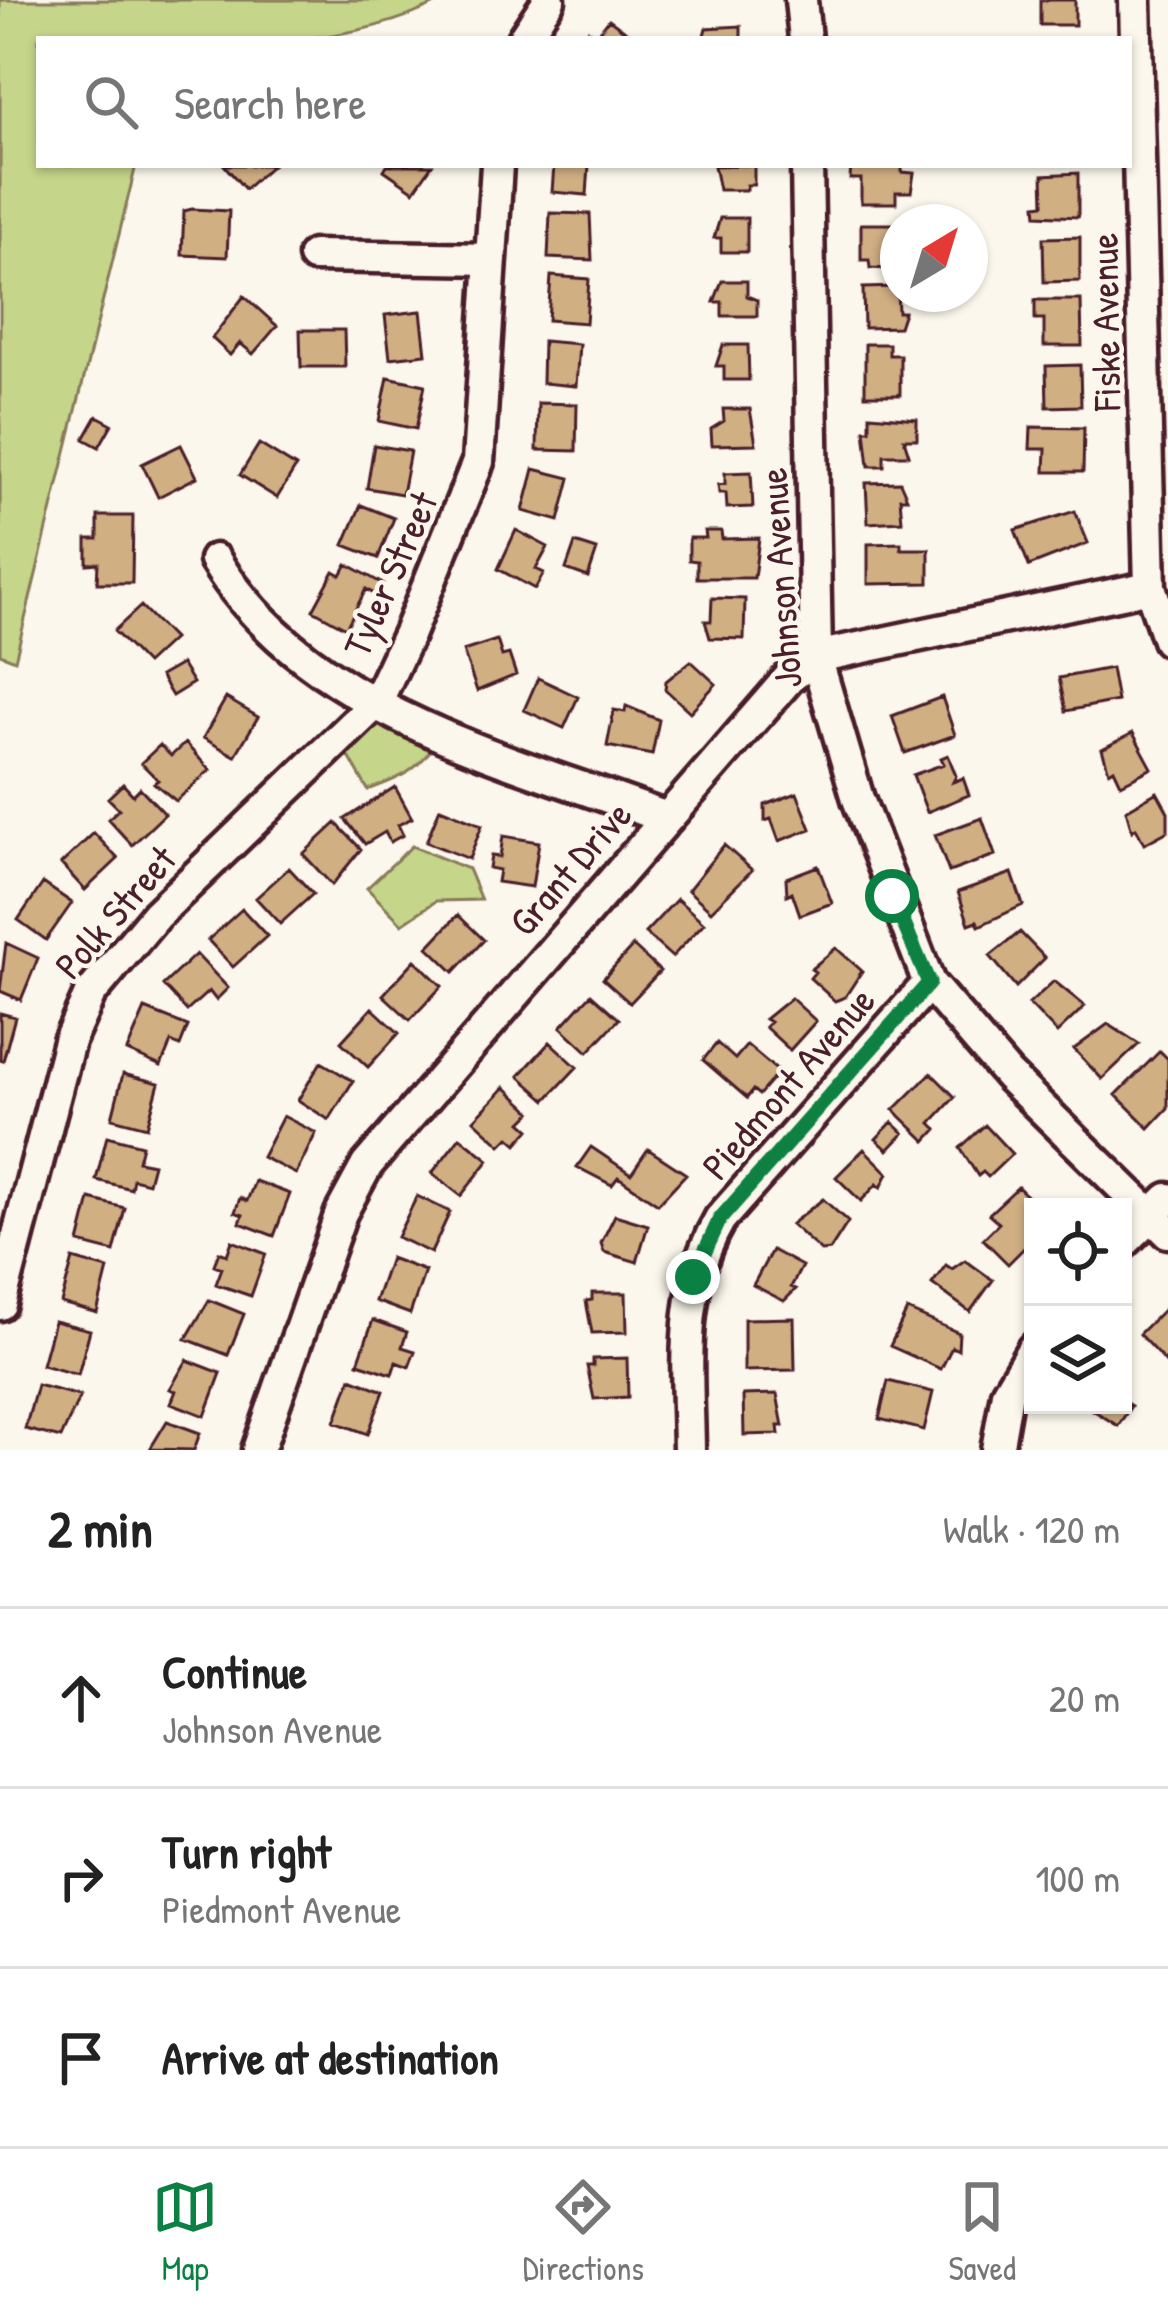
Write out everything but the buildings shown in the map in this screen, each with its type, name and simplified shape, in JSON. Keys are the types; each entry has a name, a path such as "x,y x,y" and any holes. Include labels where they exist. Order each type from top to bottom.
{"street":[{"path":"526,36 549,0"},
{"path":"801,0 805,36"},
{"name":"Fiske Avenue","path":"1135,0 1150,587 1168,640"},
{"name":"Tyler Street","path":"497,168 478,462 376,703 666,818"},
{"name":"Johnson Avenue","path":"807,168 816,656 843,756 929,983 1008,1075 1162,1216"},
{"path":"314,256 491,259"},
{"path":"215,560 248,610 287,649 376,703"},
{"path":"816,656 1150,587"},
{"name":"Grant Drive","path":"258,1450 334,1230 360,1176 666,818 789,678 816,656"},
{"name":"Polk Street","path":"0,1304 69,1041 90,994 156,914 376,703"},
{"name":"Piedmont Avenue","path":"689,1450 688,1329 698,1258 720,1219 929,983"},
{"path":"1132,1237 1162,1216"},
{"path":"997,1450 1007,1393 1024,1364"}],"green space":[{"path":"0,0 443,0 399,19 321,36 36,36 36,168 135,168 15,660 0,654"},
{"path":"388,716 437,741 408,772 368,790 347,753 352,737"},
{"path":"412,846 468,869 481,900 436,901 402,924 367,888"}],"route":[{"path":"693,1277 720,1219 929,983 892,896"}]}
